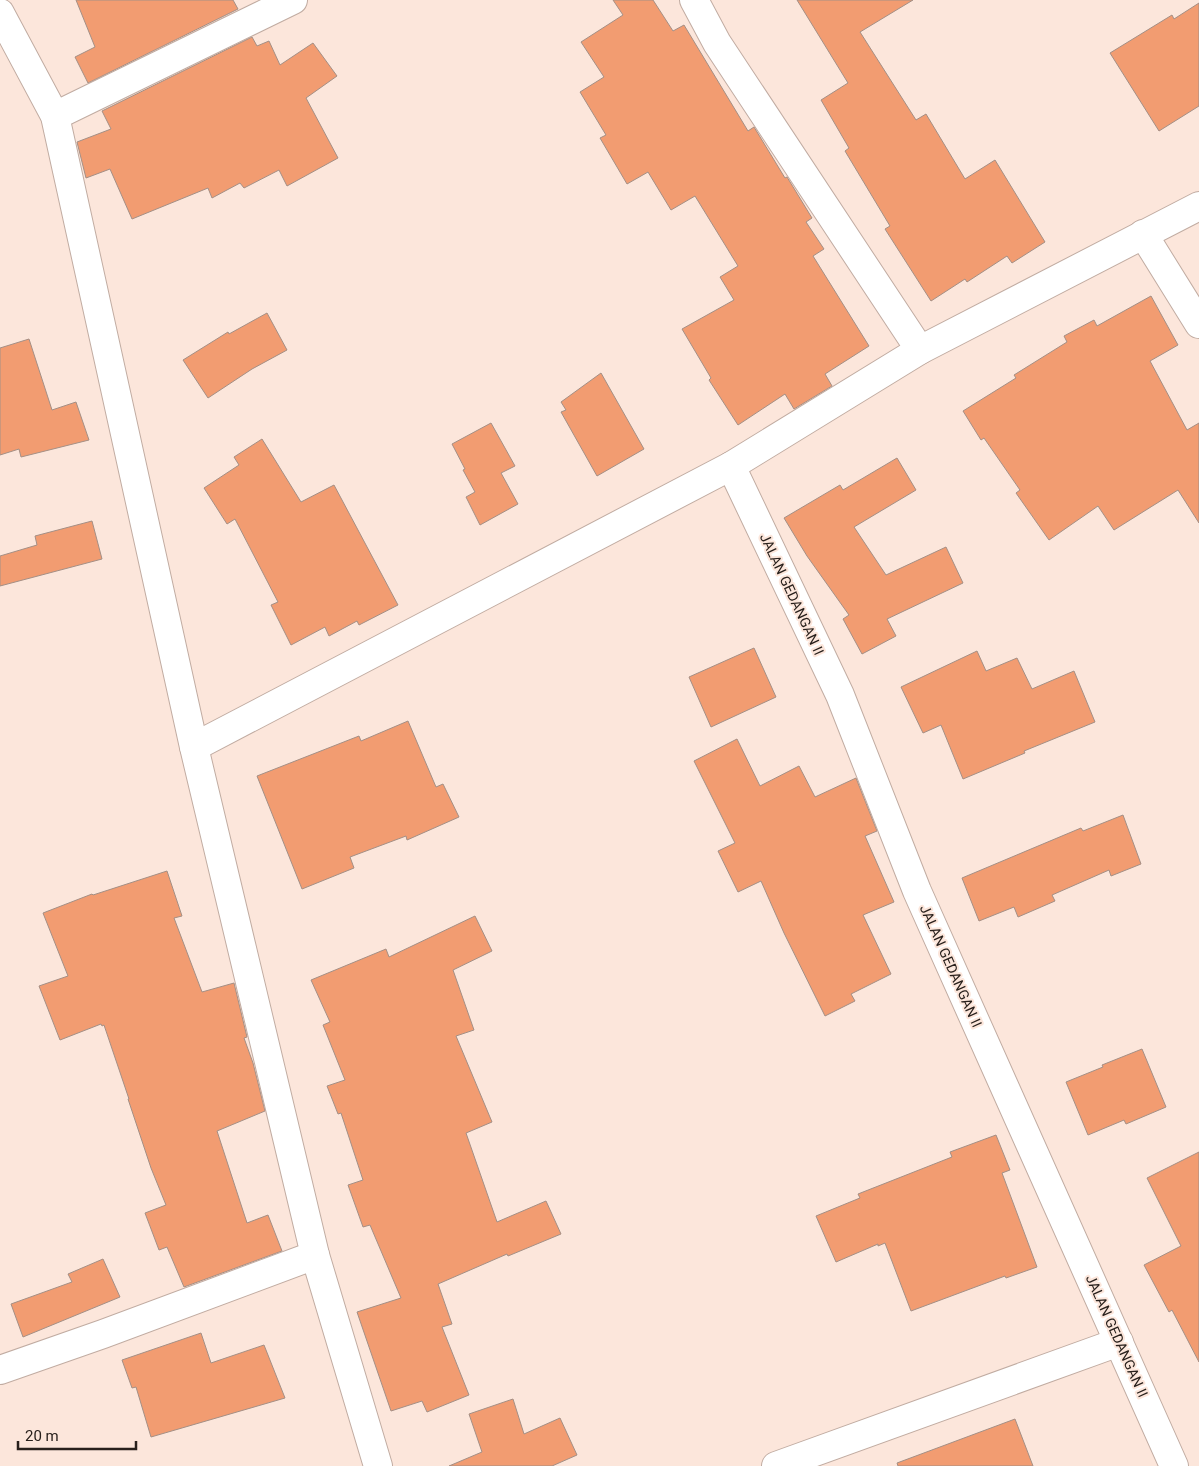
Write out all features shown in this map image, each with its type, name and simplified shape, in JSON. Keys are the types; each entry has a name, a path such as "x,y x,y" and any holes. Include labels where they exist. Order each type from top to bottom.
{"street":[{"path":"55,116 293,0"},
{"path":"694,0 717,43 920,350"},
{"path":"0,13 55,116 194,747 315,1255 378,1466"},
{"path":"194,747 731,466 920,350 1199,206"},
{"path":"1143,234 1199,324"},
{"name":"JALAN GEDANGAN II","path":"731,466 840,695 917,892 1174,1466"},
{"path":"0,1370 103,1334 315,1255"},
{"path":"776,1466 1119,1342"}],"building":[{"path":"76,0 233,0 238,9 88,83 75,57 95,47"},
{"path":"613,0 653,0 673,31 684,25 748,131 754,127 812,218 806,222 824,249 813,256 869,346 825,374 832,386 794,409 785,394 738,425 709,380 711,378 682,329 734,300 720,277 738,266 695,196 671,210 648,172 627,184 600,138 606,135 580,92 604,77 581,42 623,15"},
{"path":"797,0 913,0 860,32 916,120 926,114 965,179 995,160 1045,242 1012,263 1007,256 967,282 965,279 931,301 885,229 890,226 845,151 849,148 821,100 848,83"},
{"path":"1199,3 1199,106 1159,131 1110,53 1172,15 1174,19"},
{"path":"252,37 257,46 269,41 280,65 313,43 337,76 306,98 338,158 287,186 279,170 244,188 240,183 212,198 208,188 132,219 110,169 86,178 77,142 111,129 102,111"},
{"path":"1151,296 1178,345 1150,361 1187,430 1199,423 1199,523 1178,490 1114,530 1098,506 1049,540 1016,493 1020,490 984,438 981,440 963,411 1016,378 1014,375 1067,342 1064,336 1094,320 1097,326"},
{"path":"267,313 287,350 252,369 208,398 183,360 228,332 229,334"},
{"path":"29,339 52,410 76,402 89,440 21,457 19,449 0,455 0,348"},
{"path":"601,373 644,449 597,476 561,412 566,410 561,402"},
{"path":"491,423 515,466 501,473 518,504 480,525 466,497 475,492 452,444"},
{"path":"262,439 301,502 334,485 398,605 359,625 357,621 329,636 325,627 291,645 271,605 278,602 235,519 227,524 204,488 239,465 234,457"},
{"path":"897,458 916,490 854,527 886,575 946,547 963,583 887,619 896,636 862,654 843,619 849,615 807,556 784,518 840,485 843,490"},
{"path":"92,521 102,559 0,586 0,556 37,545 35,536"},
{"path":"754,648 776,697 711,727 689,677"},
{"path":"977,651 986,671 1017,658 1032,689 1074,671 1095,722 1024,751 1025,753 963,779 941,725 923,733 901,687"},
{"path":"408,721 436,787 443,784 459,817 407,840 406,836 350,857 354,868 302,889 257,776 359,736 361,741"},
{"path":"737,739 760,786 799,766 815,797 856,778 877,831 865,836 894,902 863,915 891,974 851,994 855,1001 825,1016 761,881 738,892 718,851 735,843 694,761"},
{"path":"1123,815 1141,864 1111,876 1109,870 1052,895 1055,901 1018,917 1014,907 979,921 962,878 1081,828 1083,831"},
{"path":"167,871 182,916 174,918 202,992 234,983 247,1037 244,1038 253,1063 265,1111 217,1131 247,1223 268,1215 282,1251 184,1287 167,1247 159,1250 145,1213 166,1205 151,1168 104,1025 102,1026 101,1024 60,1040 39,986 68,976 43,913 92,894"},
{"path":"475,916 492,951 453,970 474,1030 456,1036 492,1122 466,1133 497,1222 546,1201 561,1234 508,1256 507,1254 438,1284 452,1324 442,1327 469,1395 427,1412 422,1401 391,1411 357,1312 401,1298 370,1225 363,1227 348,1185 363,1180 341,1113 338,1114 327,1086 345,1080 323,1025 330,1022 311,980 386,949 389,957"},
{"path":"1142,1049 1166,1107 1126,1124 1124,1120 1088,1135 1066,1082"},
{"path":"996,1135 1010,1170 1002,1173 1037,1267 1006,1278 1005,1276 911,1311 885,1243 878,1246 878,1244 836,1262 816,1216 860,1198 858,1194 952,1157 950,1152"},
{"path":"1199,1152 1199,1362 1172,1310 1169,1312 1144,1265 1181,1246 1147,1178"},
{"path":"103,1259 120,1297 23,1337 11,1304 72,1282 68,1274"},
{"path":"201,1333 211,1363 264,1345 285,1398 151,1437 136,1387 132,1388 122,1360"},
{"path":"513,1399 524,1434 560,1418 577,1455 552,1466 449,1466 482,1452 469,1414"},
{"path":"1015,1419 1033,1466 898,1466 897,1463"}]}
